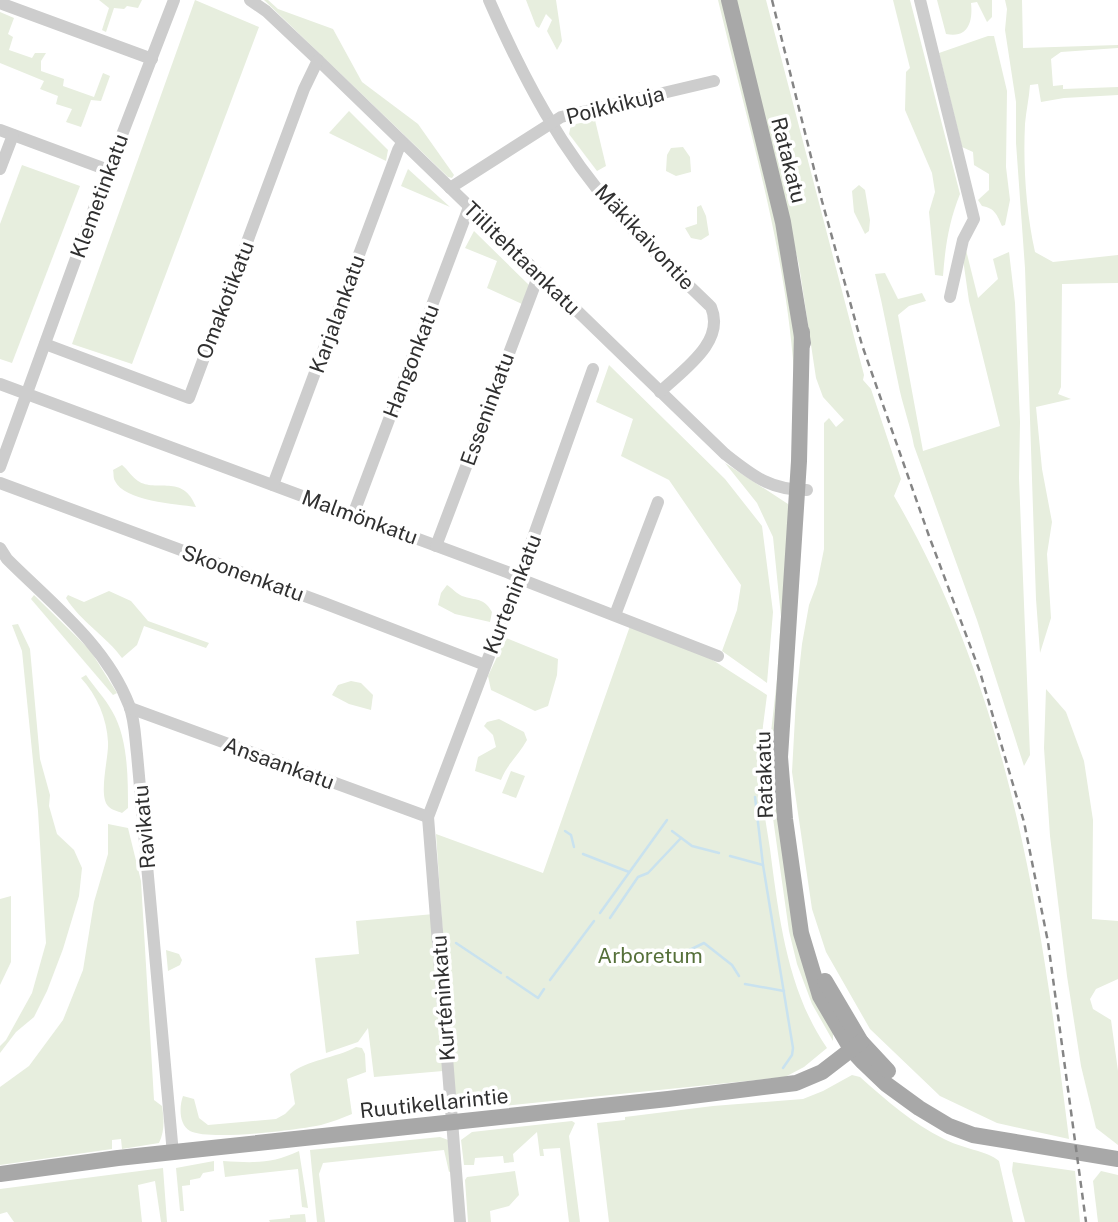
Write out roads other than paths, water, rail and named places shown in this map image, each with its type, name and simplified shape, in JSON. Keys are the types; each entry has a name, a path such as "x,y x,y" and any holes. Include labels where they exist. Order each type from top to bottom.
{"main road":[{"name":"Ratakatu","path":"729,0 783,222 802,332 807,392 798,596 788,652 780,757 785,819 801,933 820,996 887,1084 949,1126 973,1135 1118,1159"},
{"name":"Ruutikellarintie","path":"0,1174 796,1083 822,1072 856,1045"}],"street":[{"name":"Klemetinkatu","path":"27,394 108,170 174,0"},
{"name":"Tiilitehtaankatu","path":"250,0 266,11 318,60 725,454 750,474 771,485 801,490"},
{"name":"Mäkikaivontie","path":"489,0 531,91 551,123 620,215 713,313 715,323 709,343 660,392"},
{"path":"920,0 974,219 962,240 950,297"},
{"path":"0,3 152,59"},
{"name":"Omakotikatu","path":"45,344 189,398 304,89 318,60"},
{"name":"Poikkikuja","path":"450,188 561,117 715,81"},
{"path":"0,130 108,170"},
{"path":"0,169 13,135"},
{"name":"Karjalankatu","path":"273,485 402,143"},
{"name":"Hangonkatu","path":"353,515 469,207"},
{"name":"Esseninkatu","path":"436,546 539,274"},
{"name":"Kurteninkatu","path":"428,817 519,577 593,369"},
{"name":"Malmönkatu","path":"0,384 519,577 718,656"},
{"path":"0,467 27,394"},
{"name":"Skoonenkatu","path":"0,483 485,665"},
{"path":"615,615 658,502"},
{"name":"Ravikatu","path":"0,548 7,559 94,646 113,673 130,708 137,754 173,1154"},
{"name":"Ansaankatu","path":"130,708 428,817"},
{"name":"Kurténinkatu","path":"428,817 460,1222"}],"waterway":[{"path":"755,797 763,865 793,1048 792,1055 783,1068"},
{"path":"600,913 667,820"},
{"path":"565,831 571,835 574,847"},
{"path":"672,831 692,846 719,853"},
{"path":"610,918 638,877 648,873 681,838"},
{"path":"583,854 629,872"},
{"path":"730,856 763,865"},
{"path":"550,980 594,921"},
{"path":"456,943 501,973"},
{"path":"677,956 704,943 732,965 739,976"},
{"path":"507,977 538,998 544,989"},
{"path":"745,984 784,991"}],"railway":[{"path":"772,0 822,201 862,345 980,672 1024,822 1048,942 1086,1222"}],"park label":[{"name":"Arboretum","path":"650,955"}]}
